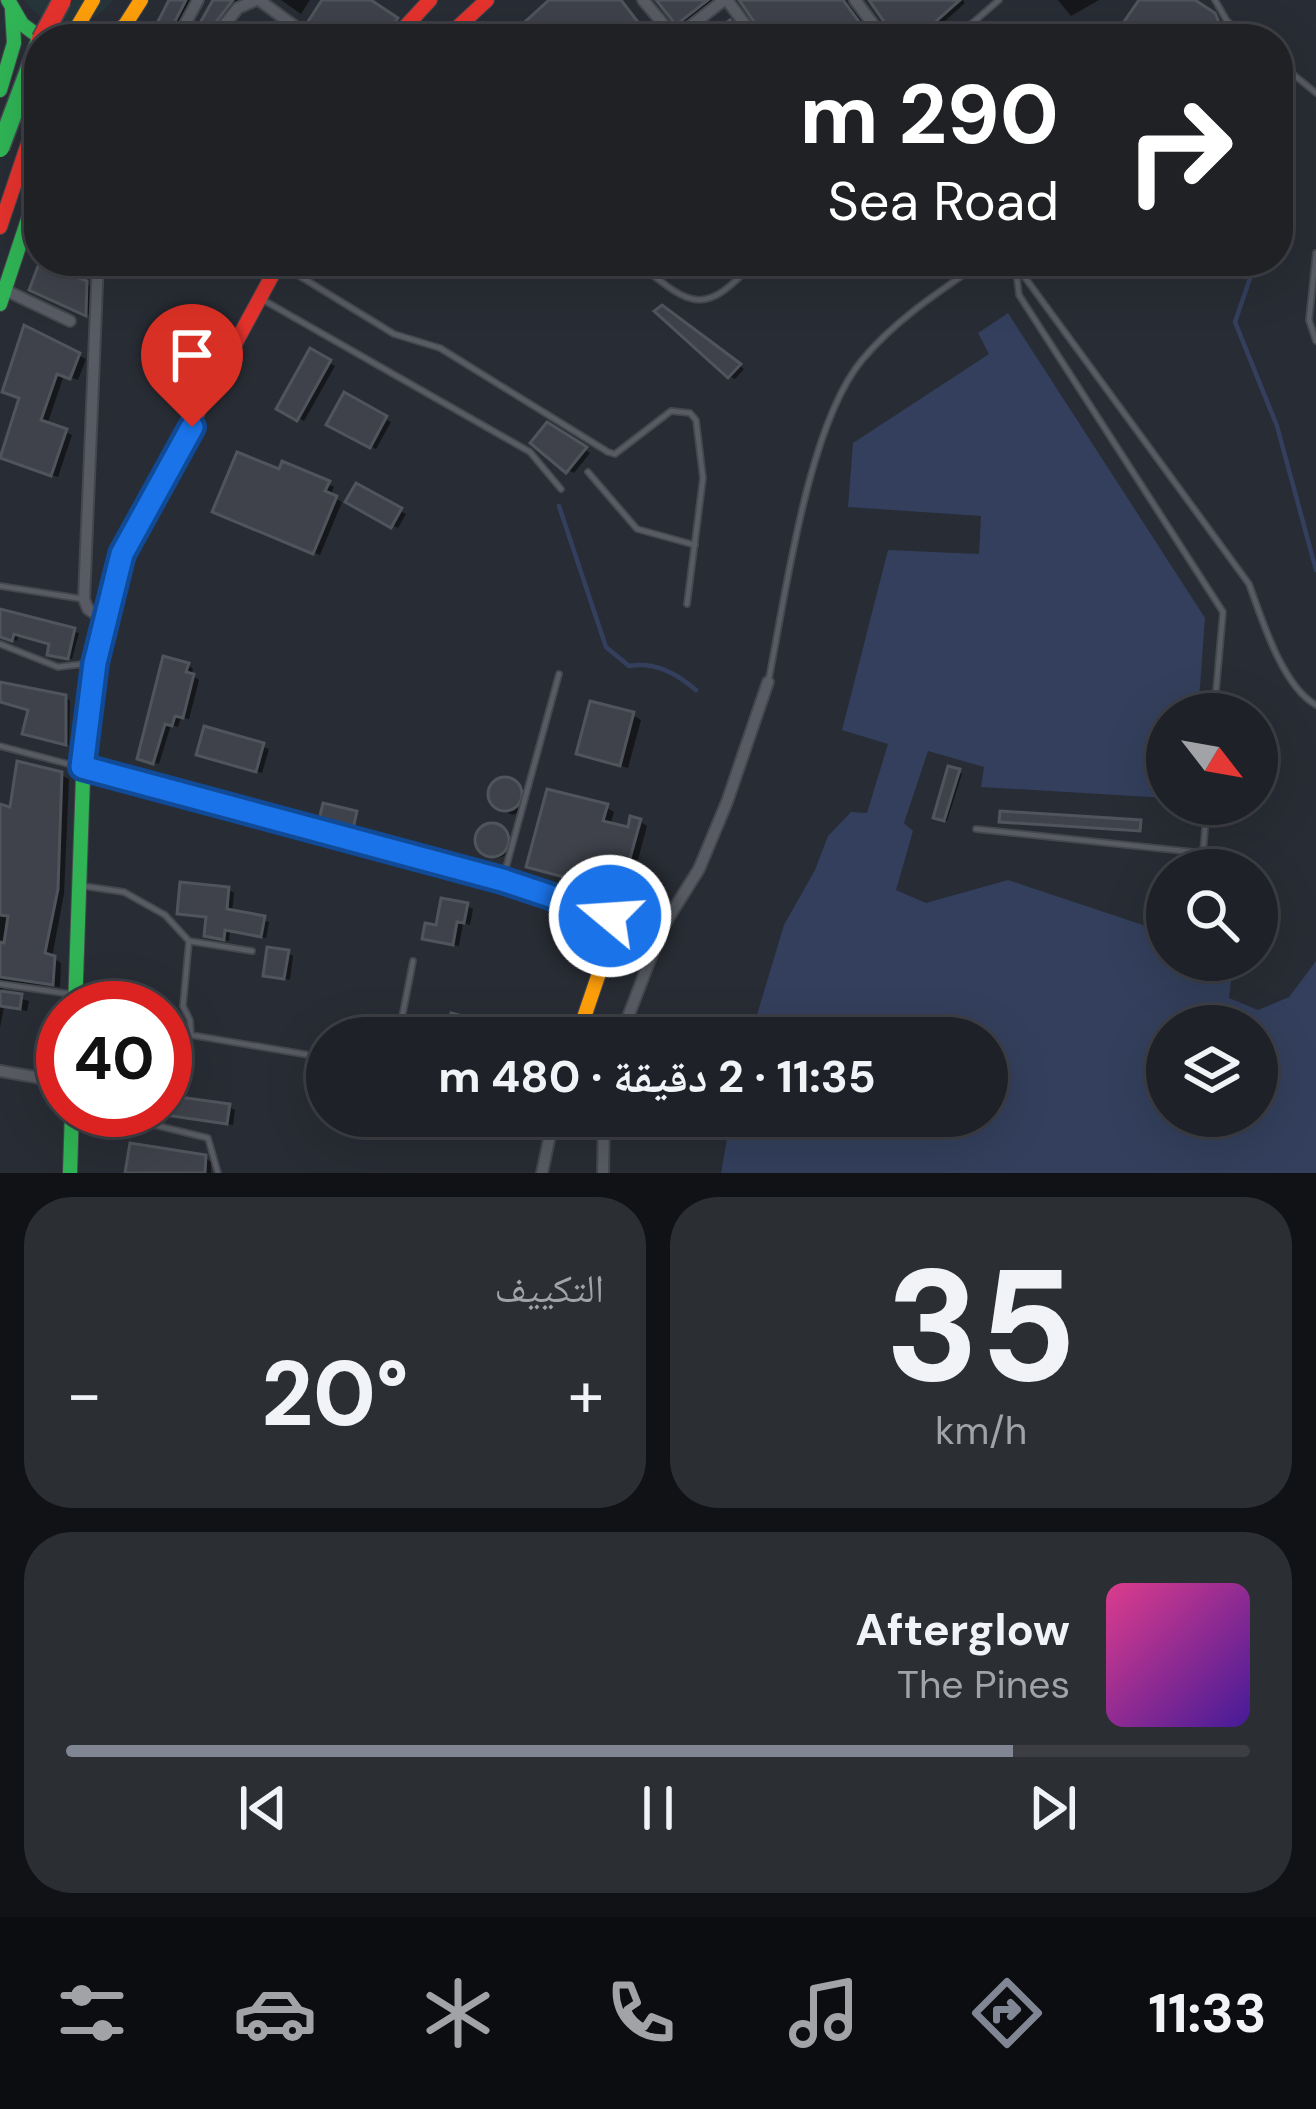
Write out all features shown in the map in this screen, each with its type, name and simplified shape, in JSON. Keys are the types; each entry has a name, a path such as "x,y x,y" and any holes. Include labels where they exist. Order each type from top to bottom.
{"main road":[{"path":"408,24 430,0"},
{"path":"462,24 487,0"},
{"path":"1,87 14,43 8,4"},
{"path":"0,148 24,85"},
{"path":"0,227 24,156"},
{"path":"2,297 24,231"},
{"path":"75,981 82,767 95,663 122,554 271,276"},
{"path":"82,767 502,880 610,916 611,938 584,1017"},
{"path":"70,1173 71,1137"}],"street":[{"path":"225,24 238,8 257,0 291,24"},
{"path":"643,0 663,24"},
{"path":"695,24 726,0 744,24"},
{"path":"97,276 84,599 88,609 106,621"},
{"path":"2,297 70,321"},
{"path":"628,1017 662,928 699,868 728,802 768,682"},
{"path":"0,1071 36,1077"},
{"path":"542,1173 550,1137"},
{"path":"603,1173 604,1137"}],"lane":[{"path":"971,24 999,0"},
{"path":"1316,253 1310,320 1316,341"},
{"path":"301,276 394,334 440,348 608,452 615,454 671,411 690,413 696,420 703,478 687,604"},
{"path":"654,276 680,297 698,300 713,299 738,276"},
{"path":"768,682 805,502 832,405 859,363 897,322 963,276"},
{"path":"1016,276 1019,295 1223,612 1216,693"},
{"path":"1024,276 1249,584 1270,642 1303,698 1316,705"},
{"path":"260,298 530,452 561,489"},
{"path":"588,472 637,529 695,545"},
{"path":"0,586 84,599"},
{"path":"0,644 58,667 95,663"},
{"path":"502,880 559,674"},
{"path":"0,746 82,767"},
{"path":"976,829 1203,854 1205,825"},
{"path":"77,885 124,892 165,915 190,941 252,951"},
{"path":"190,941 183,1006 190,1035 306,1054"},
{"path":"402,1017 413,961"},
{"path":"0,984 36,992"},
{"path":"192,1134 208,1138 218,1173"}],"shaded area":[{"path":"24,0 113,0 93,18 74,24 56,23 33,11"}],"water":[{"path":"1008,313 1205,618 1200,693 1146,693 1146,797 981,787 984,767 928,751 904,823 913,831 896,890 926,903 1008,880 1146,926 1146,981 1231,981 1229,998 1246,1005 1146,1005 1146,1137 1278,1137 1278,1005 1270,1005 1289,997 1316,961 1316,1173 721,1173 727,1137 1008,1137 1008,1017 756,1017 784,925 828,836 851,812 867,813 888,744 842,730 888,550 979,554 981,516 848,507 853,443 989,354 978,333"}],"building":[{"path":"169,0 186,0 174,24 157,24"},
{"path":"213,0 233,0 215,24 199,24"},
{"path":"322,0 371,0 398,18 394,24 307,23"},
{"path":"549,0 621,0 639,24 523,24"},
{"path":"656,0 708,0 677,24"},
{"path":"739,0 843,0 861,24 756,24"},
{"path":"869,0 960,0 933,24 886,24"},
{"path":"1139,0 1195,0 1215,13 1220,24 1122,24"},
{"path":"34,276 74,276 87,281 86,316 29,290"},
{"path":"662,305 741,364 728,378 654,311"},
{"path":"24,325 80,353 70,379 57,374 41,420 67,429 51,476 0,458 19,398 2,392"},
{"path":"310,348 331,360 297,421 276,409"},
{"path":"344,392 387,416 370,448 326,425"},
{"path":"547,422 587,447 566,473 530,443"},
{"path":"237,452 279,469 282,461 330,481 325,491 337,496 313,554 212,512"},
{"path":"356,483 402,508 391,528 345,502"},
{"path":"0,609 75,628 68,659 47,655 49,644 14,634 12,641 0,637"},
{"path":"163,656 189,663 186,672 194,674 183,718 175,716 172,726 165,724 153,764 137,759"},
{"path":"0,682 66,695 66,745 22,734 28,710 0,702"},
{"path":"590,701 634,712 620,766 576,754"},
{"path":"204,726 264,743 256,772 196,755"},
{"path":"17,761 62,772 58,889 45,953 55,956 53,981 0,977 0,942 4,943 8,916 0,915 0,804 10,807"},
{"path":"948,766 960,769 944,821 933,818"},
{"path":"505,777 517,782 522,794 517,806 505,811 493,806 488,794 493,782"},
{"path":"547,789 608,804 603,821 628,827 630,816 641,819 624,880 601,873 597,886 526,867"},
{"path":"323,803 357,811 353,829 319,820"},
{"path":"1000,811 1141,820 1140,831 999,822"},
{"path":"492,823 504,828 509,840 504,852 492,857 480,852 475,840 480,828"},
{"path":"180,882 229,887 227,909 265,916 261,937 225,930 224,940 204,936 206,917 177,914"},
{"path":"441,898 468,903 464,923 457,922 453,945 422,939 425,923 436,925"},
{"path":"267,947 289,950 284,979 263,976"},
{"path":"0,991 22,994 20,1009 0,1006"},
{"path":"192,1099 230,1104 227,1124 192,1119"},
{"path":"130,1143 206,1155 205,1173 125,1173"}],"waterway":[{"path":"1251,276 1235,322 1277,426 1316,570"},
{"path":"559,506 606,647 629,666 665,670 696,690"}],"traffic: fast":[{"path":"8,0 24,26"},
{"path":"0,90 14,43 12,10"},
{"path":"0,148 24,84"},
{"path":"0,304 24,231"},
{"path":"76,981 85,718 122,554 196,416"},
{"path":"70,1173 71,1137"}],"traffic: slow":[{"path":"79,24 93,0"},
{"path":"126,24 141,0"},
{"path":"82,768 502,880 611,916 611,938 584,1017"}],"traffic: jam":[{"path":"49,24 62,0"},
{"path":"408,24 430,0"},
{"path":"461,24 487,0"},
{"path":"0,227 24,156"},
{"path":"196,416 272,276"}],"route":[{"path":"192,427 122,554 95,663 82,767 502,880 610,916"}]}
